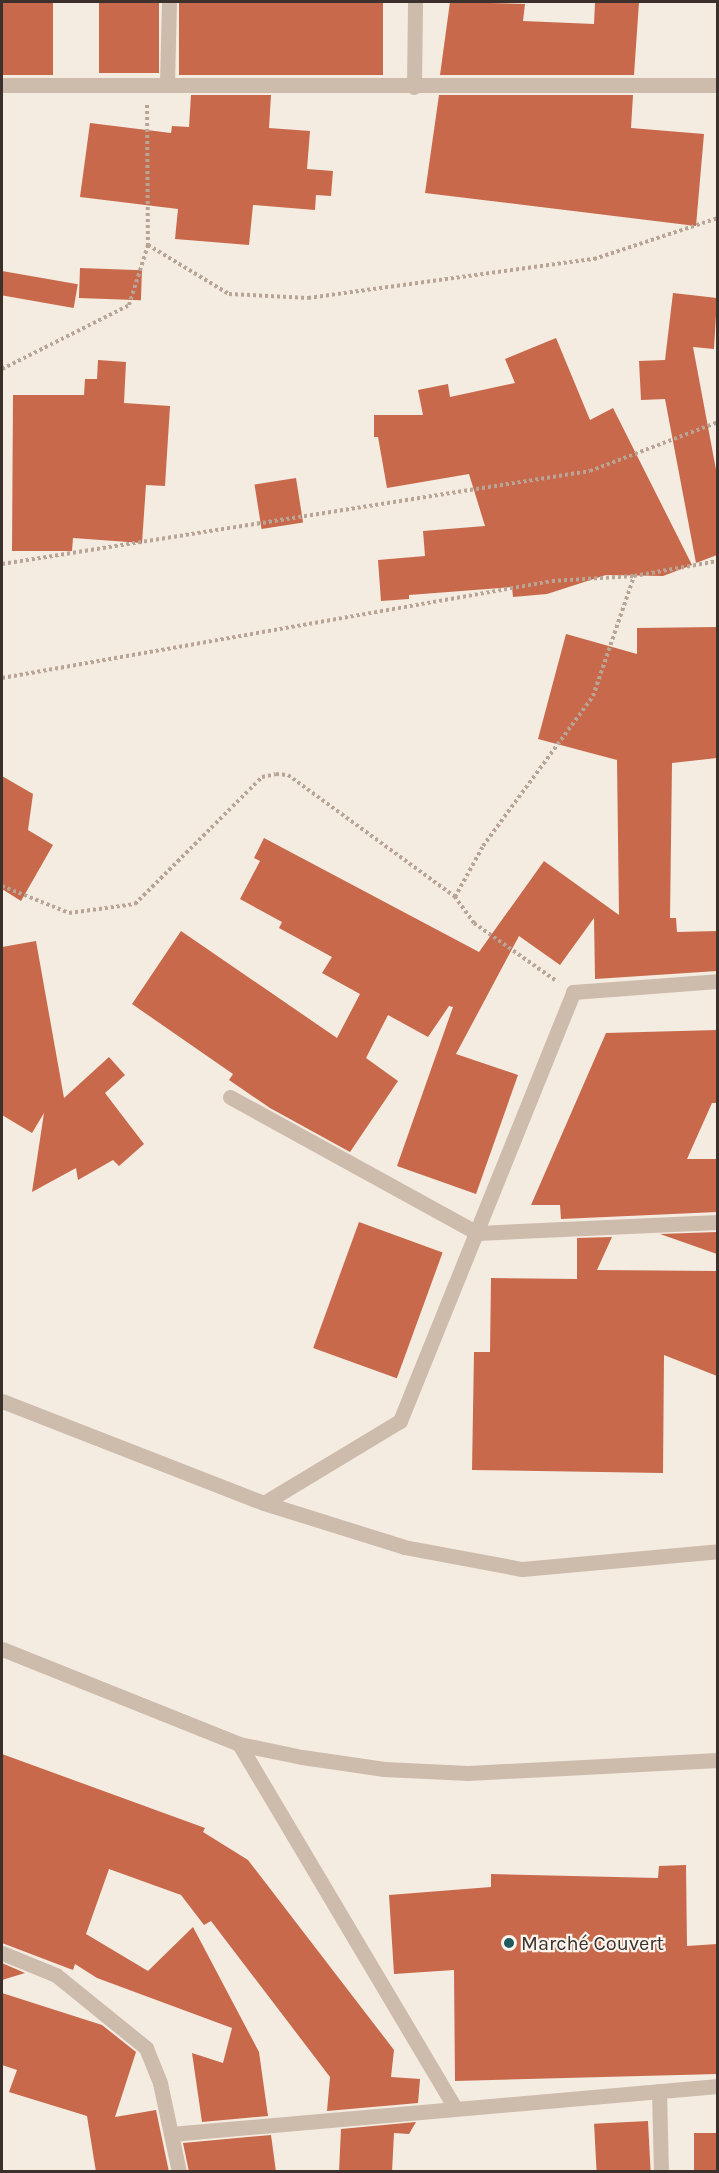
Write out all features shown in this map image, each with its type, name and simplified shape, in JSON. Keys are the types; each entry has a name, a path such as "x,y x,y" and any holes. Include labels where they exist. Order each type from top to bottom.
{"street":[{"path":"167,83 170,2"},
{"path":"414,87 415,2"},
{"path":"2,85 167,83 414,87 717,85"},
{"path":"264,1503 400,1422 573,992 717,981"},
{"path":"230,1097 477,1233 717,1222"},
{"path":"2,1401 264,1503 404,1547 522,1569 717,1551"},
{"path":"2,1650 239,1744 384,1769 468,1773 717,1760"},
{"path":"239,1744 454,2106"},
{"path":"2,1953 56,1975 146,2048 160,2083 179,2172"},
{"path":"171,2134 454,2106 717,2086"},
{"path":"659,2091 661,2172"}],"path":[{"path":"2,369 129,305 148,245 147,84"},
{"path":"148,245 230,294 308,298 594,259 717,218"},
{"path":"2,564 590,471 717,422"},
{"path":"2,678 552,581 634,576 717,561"},
{"path":"455,897 483,846 593,696 634,576"},
{"path":"2,886 69,913 135,904 262,777 276,774 288,775 455,897 474,923 573,992"}],"building":[{"path":"2,2 53,2 53,75 2,75"},
{"path":"99,2 159,2 159,73 99,73"},
{"path":"179,2 383,2 383,75 179,75"},
{"path":"450,2 525,4 523,21 594,24 595,2 639,2 634,75 440,75"},
{"path":"191,95 271,95 269,128 310,131 307,169 333,171 331,196 316,195 315,210 253,205 249,245 175,239 178,209 80,197 90,123 171,133 172,126 189,127"},
{"path":"439,95 633,95 631,128 704,134 696,226 425,193"},
{"path":"80,268 142,270 141,300 79,298"},
{"path":"2,271 78,284 74,308 2,295"},
{"path":"673,293 717,298 714,349 693,347 717,475 717,555 696,563 665,399 641,400 639,361 665,360"},
{"path":"556,338 590,420 613,408 692,565 663,576 606,575 547,594 513,597 512,587 409,595 409,599 381,601 378,560 425,556 423,531 485,526 469,474 387,488 378,437 374,437 374,415 423,415 418,390 448,384 450,397 515,383 505,359"},
{"path":"98,360 126,362 124,403 170,406 165,486 146,485 142,543 73,538 72,551 12,551 13,395 84,395 85,379 97,379"},
{"path":"296,478 303,522 262,529 255,485"},
{"path":"717,627 717,758 672,763 670,918 676,918 677,932 717,931 717,971 595,979 594,918 560,965 519,936 456,1054 518,1075 476,1194 397,1166 453,1007 449,1006 428,1037 388,1015 366,1058 398,1081 350,1152 270,1108 229,1080 233,1074 132,1004 181,931 337,1038 360,994 322,973 332,957 279,928 282,922 240,899 260,861 254,858 264,838 479,952 544,861 619,915 617,760 538,739 566,634 637,654 637,628"},
{"path":"2,776 33,794 28,830 53,845 21,901 2,889"},
{"path":"36,941 64,1098 109,1057 125,1075 105,1093 144,1144 119,1166 113,1160 78,1180 76,1168 32,1192 44,1113 32,1133 2,1115 2,947"},
{"path":"717,1030 717,1103 712,1103 687,1159 717,1159 717,1212 561,1219 560,1205 531,1205 606,1033"},
{"path":"359,1222 443,1252 397,1378 313,1348"},
{"path":"717,1232 717,1254 660,1234"},
{"path":"612,1237 597,1270 717,1271 717,1376 664,1355 663,1473 472,1470 474,1352 490,1352 491,1278 577,1279 577,1238"},
{"path":"2,1754 205,1828 203,1832 248,1860 394,2050 391,2077 420,2079 418,2103 327,2111 330,2077 211,1921 204,1925 181,1895 109,1869 86,1934 148,1971 193,1927 259,2052 268,2116 202,2122 192,2053 223,2063 232,2028 97,1978 75,1964 73,1970 2,1943"},
{"path":"686,1865 687,1946 717,1944 717,2074 455,2081 454,1970 394,1974 389,1895 491,1887 491,1874 658,1878 659,1866"},
{"path":"2,1963 25,1973 2,1980"},
{"path":"2,1993 102,2025 136,2052 115,2117 156,2110 169,2172 96,2172 87,2116 9,2092 17,2070 2,2065"},
{"path":"648,2121 651,2172 597,2172 594,2124"},
{"path":"416,2122 409,2134 394,2133 392,2172 339,2172 341,2129"},
{"path":"694,2133 717,2133 717,2172 694,2172"},
{"path":"271,2135 276,2172 189,2172 183,2143"}],"place":[{"name":"Marché Couvert","path":"509,1943"}]}
